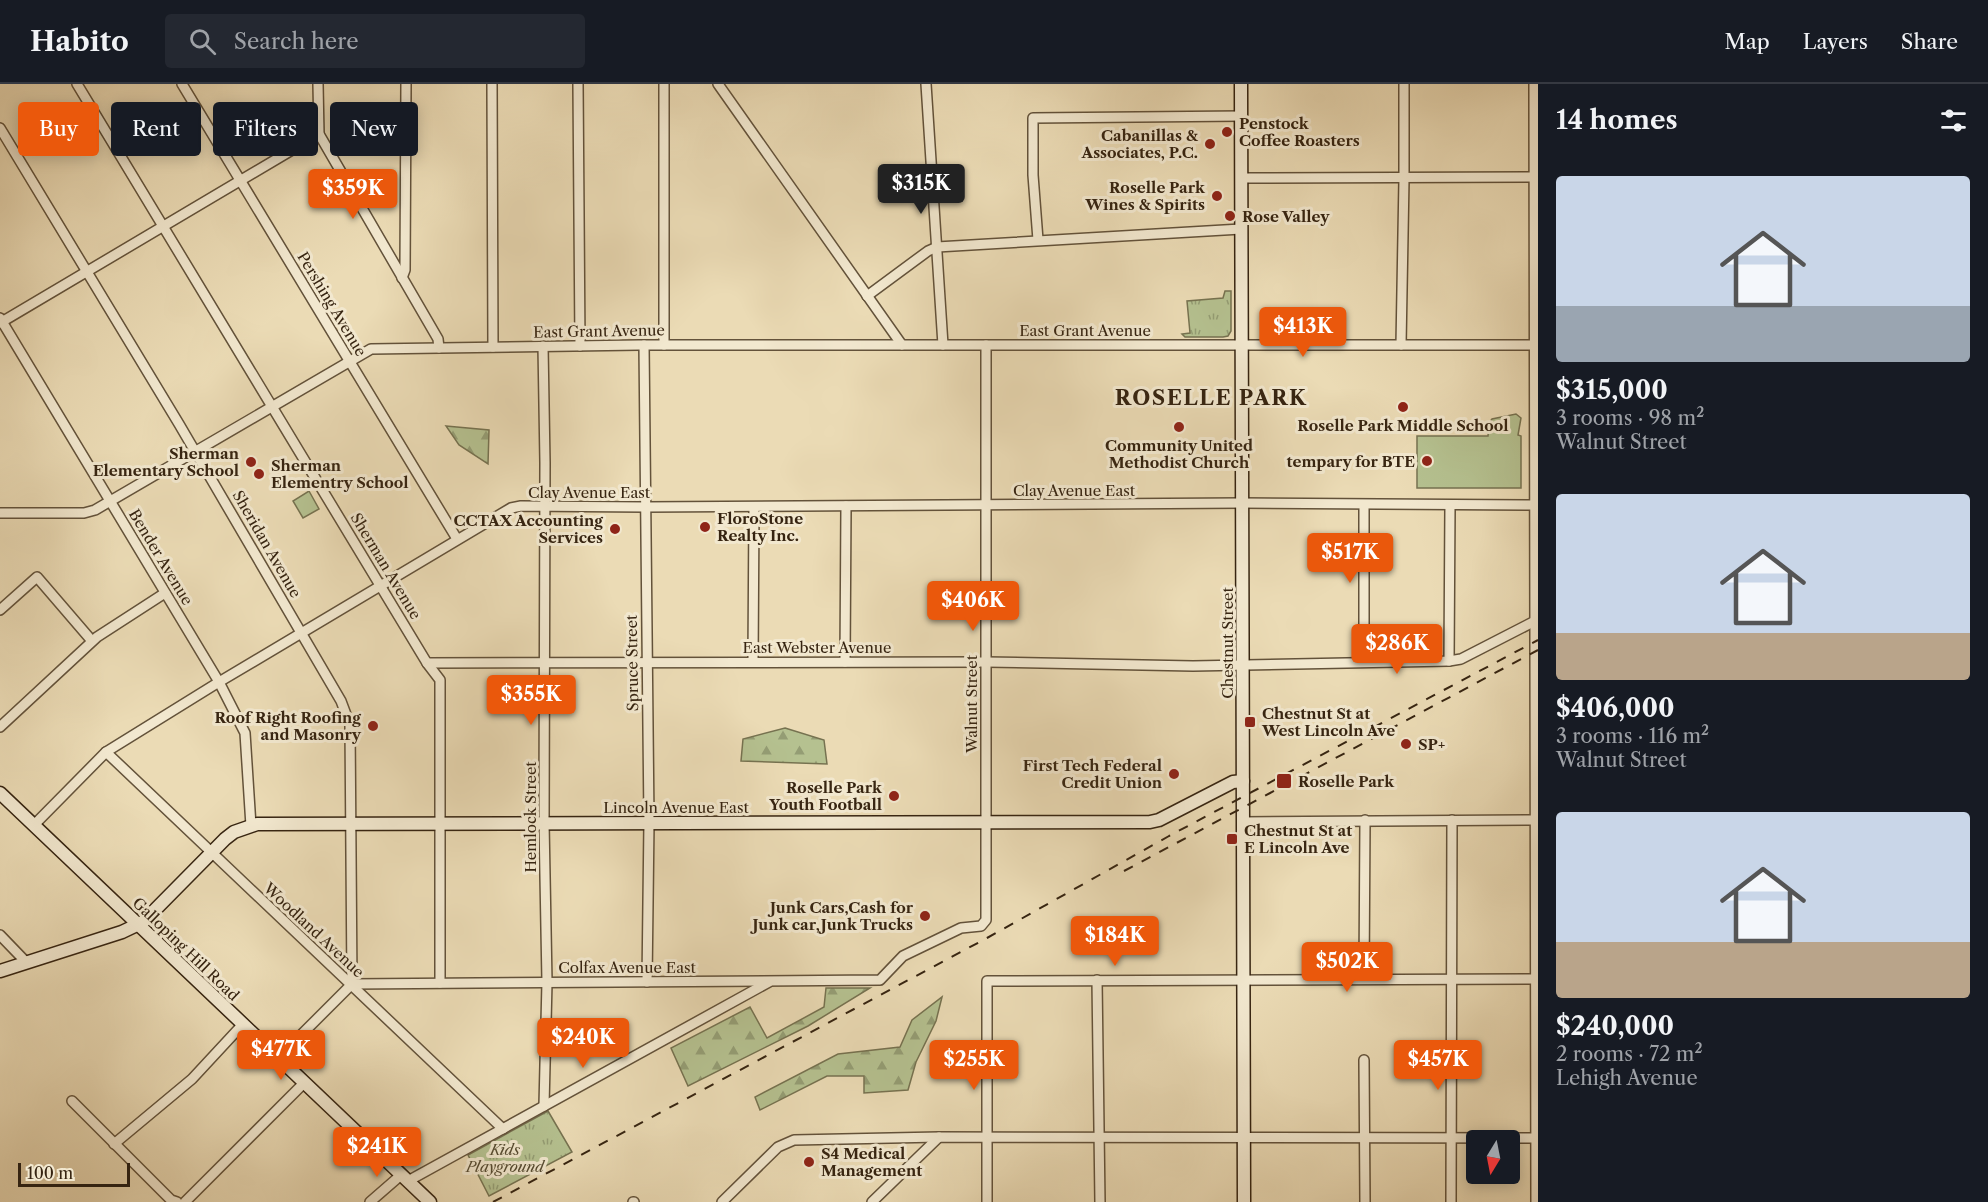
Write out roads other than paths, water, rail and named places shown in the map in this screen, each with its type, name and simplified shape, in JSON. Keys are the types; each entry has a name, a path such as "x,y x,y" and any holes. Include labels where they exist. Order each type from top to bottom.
{"street":[{"name":"Sherman Avenue","path":"77,84 427,663 440,680 440,983"},
{"name":"Pershing Avenue","path":"182,84 457,539"},
{"path":"318,84 319,134 438,339 439,348"},
{"path":"402,278 405,270 406,84"},
{"path":"492,84 493,347"},
{"path":"578,84 580,346"},
{"path":"664,84 664,345"},
{"path":"718,84 902,345"},
{"path":"926,84 943,345"},
{"name":"Chestnut Street","path":"1241,84 1244,1202"},
{"path":"1401,345 1404,84"},
{"path":"1534,84 1537,663 1536,1202"},
{"path":"1038,240 1033,175 1033,118 1242,116"},
{"name":"Sheridan Avenue","path":"0,128 195,451 341,701 350,725 352,984"},
{"path":"1,321 319,134"},
{"path":"1241,178 1536,178"},
{"path":"867,296 928,250 937,247 1241,229"},
{"name":"Bender Avenue","path":"1,321 219,682 245,733 251,826"},
{"name":"East Grant Avenue","path":"1,512 84,513 95,510 371,348 644,345 1536,345"},
{"name":"Spruce Street","path":"644,345 649,822 647,982"},
{"name":"Walnut Street","path":"986,345 986,920"},
{"name":"Hemlock Street","path":"543,346 544,823 547,982 544,1107"},
{"path":"1449,661 1450,505"},
{"name":"Clay Avenue East","path":"34,825 106,752 511,508 545,506 1536,505"},
{"path":"845,662 846,506"},
{"path":"1364,506 1364,662"},
{"path":"753,662 754,507"},
{"path":"0,610 38,577 92,641"},
{"path":"0,727 92,641 165,593"},
{"name":"East Webster Avenue","path":"427,663 986,662 1193,666 1449,661 1461,659 1535,621"},
{"name":"Woodland Avenue","path":"106,752 503,1129"},
{"name":"Lincoln Avenue East","path":"0,971 122,932 143,922 234,832 257,824 1150,822 1159,820 1233,782 1243,781"},
{"name":"Galloping Hill Road","path":"0,793 430,1202"},
{"path":"1364,979 1365,820"},
{"path":"1451,1202 1452,820"},
{"path":"1243,822 1537,820"},
{"name":"Colfax Avenue East","path":"352,984 880,980 903,956 961,928 981,926 986,920"},
{"path":"0,935 26,962"},
{"path":"987,1202 987,981 1537,979"},
{"path":"1097,980 1100,1202"},
{"path":"370,1202 404,1178 503,1129 772,981"},
{"path":"278,1058 352,984"},
{"path":"114,1144 192,1078 243,1024"},
{"path":"1364,1060 1365,1202"},
{"path":"187,1201 304,1083"},
{"path":"72,1101 171,1200 177,1202"},
{"path":"723,1202 778,1148 789,1141 939,1137 1537,1138"},
{"path":"872,1202 939,1137"}],"railway":[{"path":"493,1202 987,938 1169,836 1538,640"},
{"path":"1124,871 1538,650"}],"place":[{"name":"Penstock Coffee Roasters","path":"1227,132"},
{"name":"Cabanillas & Associates, P.C.","path":"1210,144"},
{"name":"Roselle Park Wines & Spirits","path":"1217,196"},
{"name":"Rose Valley","path":"1230,216"},
{"name":"Roselle Park Middle School","path":"1403,407"},
{"name":"Community United Methodist Church","path":"1179,427"},
{"name":"tempary for BTE","path":"1427,461"},
{"name":"Sherman Elementary School","path":"251,462"},
{"name":"Sherman Elementry School","path":"259,474"},
{"name":"FloroStone Realty Inc.","path":"705,527"},
{"name":"CCTAX Accounting Services","path":"615,529"},
{"name":"Chestnut St at West Lincoln Ave","path":"1250,722"},
{"name":"Roof Right Roofing and Masonry","path":"373,726"},
{"name":"SP+","path":"1406,744"},
{"name":"First Tech Federal Credit Union","path":"1174,774"},
{"name":"Roselle Park","path":"1284,781"},
{"name":"Roselle Park Youth Football","path":"894,796"},
{"name":"Chestnut St at E Lincoln Ave","path":"1232,839"},
{"name":"Junk Cars,Cash for Junk car,Junk Trucks","path":"925,916"},
{"name":"S4 Medical Management","path":"809,1162"}],"district":[{"name":"ROSELLE PARK","path":"1211,397"}],"park label":[{"name":"Kids Playground","path":"505,1158"}]}
